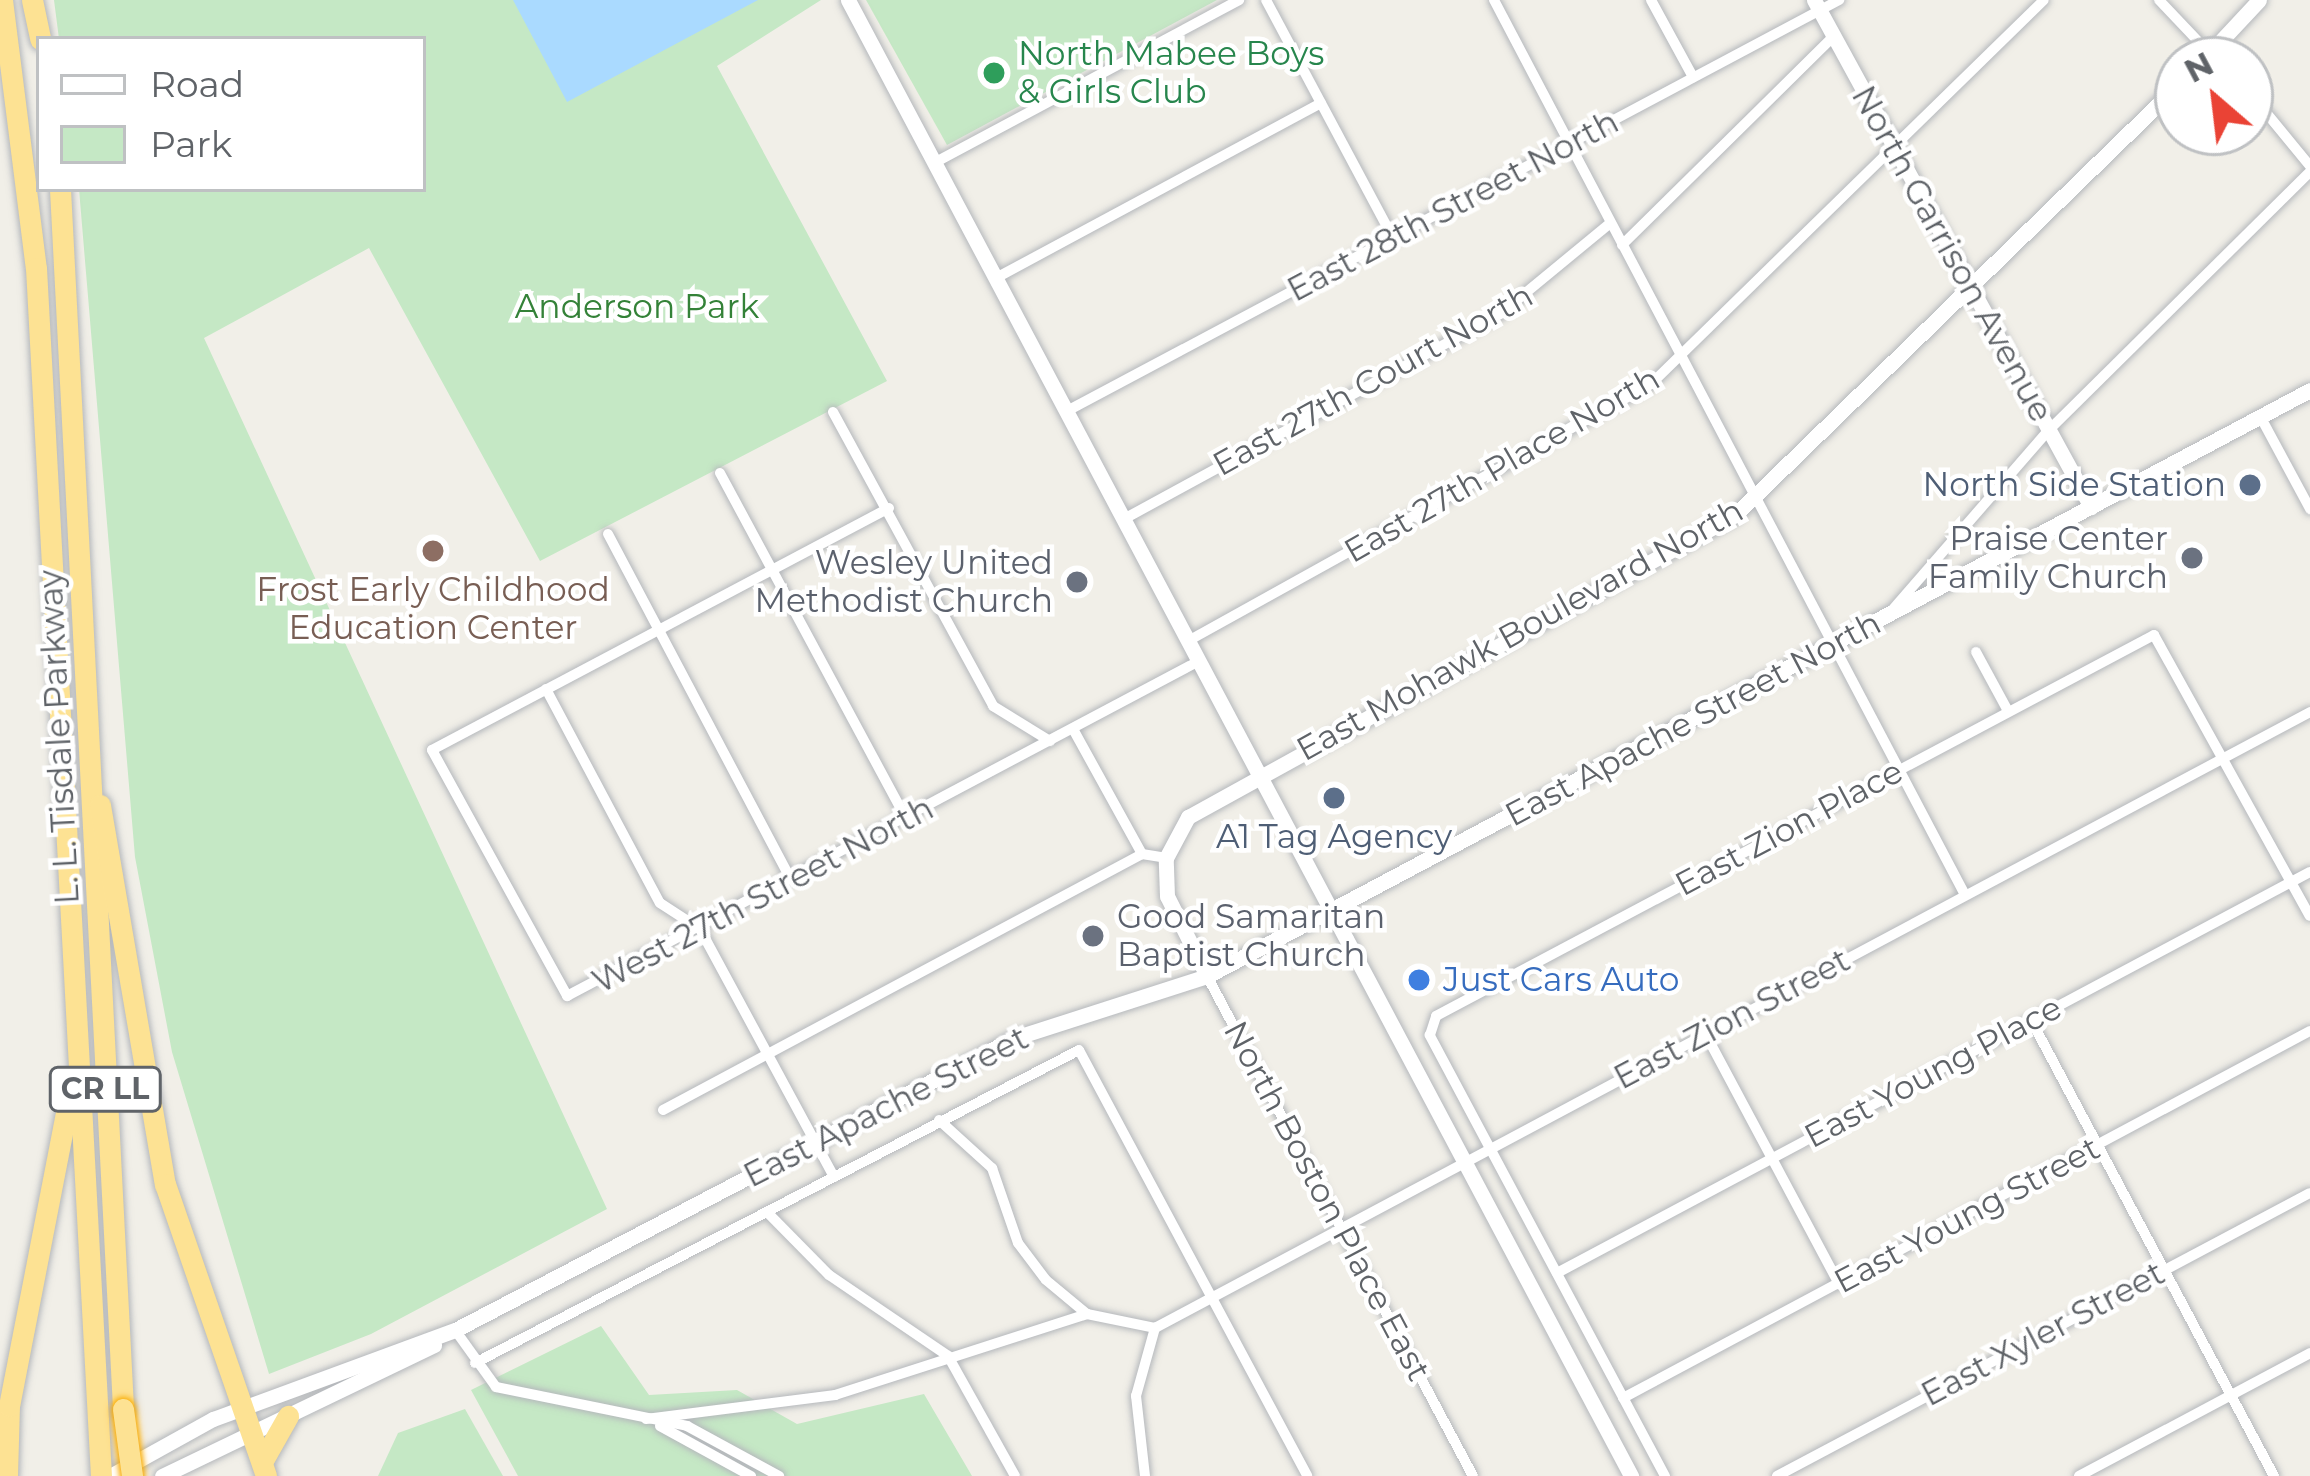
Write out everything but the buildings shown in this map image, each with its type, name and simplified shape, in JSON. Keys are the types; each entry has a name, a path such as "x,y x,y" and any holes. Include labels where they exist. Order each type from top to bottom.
{"highway":[{"name":"L. L. Tisdale Parkway","path":"2,0 36,268 74,1072 95,1429 105,1476"},
{"path":"32,0 39,36"},
{"name":"L. L. Tisdale Parkway","path":"60,192 123,1408 132,1476"},
{"path":"90,769 160,1164 264,1469"},
{"path":"7,1476 9,1406 74,1072"},
{"path":"264,1469 287,1416"}],"main road":[{"path":"848,0 1631,1476"},
{"path":"2229,36 2259,0"},
{"name":"North Garrison Avenue","path":"1816,5 2091,507"},
{"name":"East Mohawk Boulevard North","path":"1166,858 1188,818 1259,773 1755,499 2154,109"},
{"name":"East Apache Street North","path":"1329,912 2310,390"},
{"name":"North Boston Place East","path":"1166,858 1172,914 1207,976"},
{"name":"East Apache Street","path":"162,1476 251,1431 385,1377 455,1330 1014,1038 1207,976 1329,912"},
{"name":"East Apache Street","path":"105,1476 242,1407 455,1330"}],"street":[{"path":"934,163 1239,0"},
{"path":"1266,0 1393,238"},
{"path":"1494,0 1965,895"},
{"path":"1652,0 1694,77"},
{"name":"East 28th Street North","path":"1067,411 1694,77 1816,5 1839,0"},
{"name":"East 27th Place North","path":"1189,641 1621,404 1682,358 2044,0"},
{"path":"2159,0 2191,36"},
{"path":"1622,245 1833,37"},
{"path":"996,278 1321,103"},
{"path":"1888,615 2049,430 2310,169 2274,123"},
{"name":"East 27th Court North","path":"1124,519 1500,314 1609,224"},
{"path":"833,412 993,706 1050,741"},
{"path":"2260,416 2310,509"},
{"path":"720,472 906,818"},
{"path":"834,1177 700,929 660,903 546,689 889,508"},
{"path":"608,534 791,879"},
{"name":"East Zion Place","path":"1491,1148 1430,1027 2008,711 2154,635 2224,757"},
{"path":"1976,652 2008,711"},
{"name":"West 27th Street North","path":"546,689 432,751 567,996 1199,661"},
{"name":"East Zion Street","path":"1155,1328 2310,712"},
{"path":"1073,729 1142,854"},
{"path":"2224,757 2310,916"},
{"path":"663,1110 1142,854 1166,858"},
{"name":"East Young Place","path":"1557,1273 2310,872"},
{"name":"North Boston Place East","path":"1207,976 1473,1476"},
{"path":"2031,1020 2274,1476"},
{"name":"East Young Street","path":"1624,1398 2310,1031"},
{"path":"1705,1033 1839,1284"},
{"name":"East Apache Street","path":"475,1363 1079,1050 1212,1298"},
{"path":"939,1120 992,1168 1031,1264 1087,1314"},
{"path":"1491,1148 1665,1476"},
{"name":"East Xyler Street","path":"1777,1476 2310,1193"},
{"path":"767,1212 829,1275 948,1356 1015,1476"},
{"path":"1212,1298 1306,1476"},
{"path":"646,1419 836,1395 1087,1314 1155,1328 1136,1396 1145,1476"},
{"path":"455,1330 496,1387 535,1402 687,1426 779,1476"},
{"path":"2079,1476 2310,1353"},
{"path":"646,1419 751,1476"}],"green space":[{"name":"Anderson Park","path":"54,0 821,0 717,66 887,381 540,561 369,248 204,338 607,1209 371,1334 269,1374 172,1052 135,857 79,192 426,192 426,36 59,36"},
{"name":"North Mabee Boys & Girls Club","path":"866,0 1217,0 947,145"},
{"path":"601,1326 649,1395 737,1390 797,1424 924,1394 972,1476 518,1476 471,1390"},
{"path":"465,1409 503,1476 378,1476 398,1433"}],"water":[{"path":"513,0 758,0 567,102"}],"place":[{"name":"North Mabee Boys & Girls Club","path":"994,73"},
{"name":"North Side Station","path":"2250,485"},
{"name":"Frost Early Childhood Education Center","path":"433,551"},
{"name":"Praise Center Family Church","path":"2192,558"},
{"name":"Wesley United Methodist Church","path":"1077,582"},
{"name":"A1 Tag Agency","path":"1334,798"},
{"name":"Good Samaritan Baptist Church","path":"1093,936"},
{"name":"Just Cars Auto","path":"1419,980"}]}
